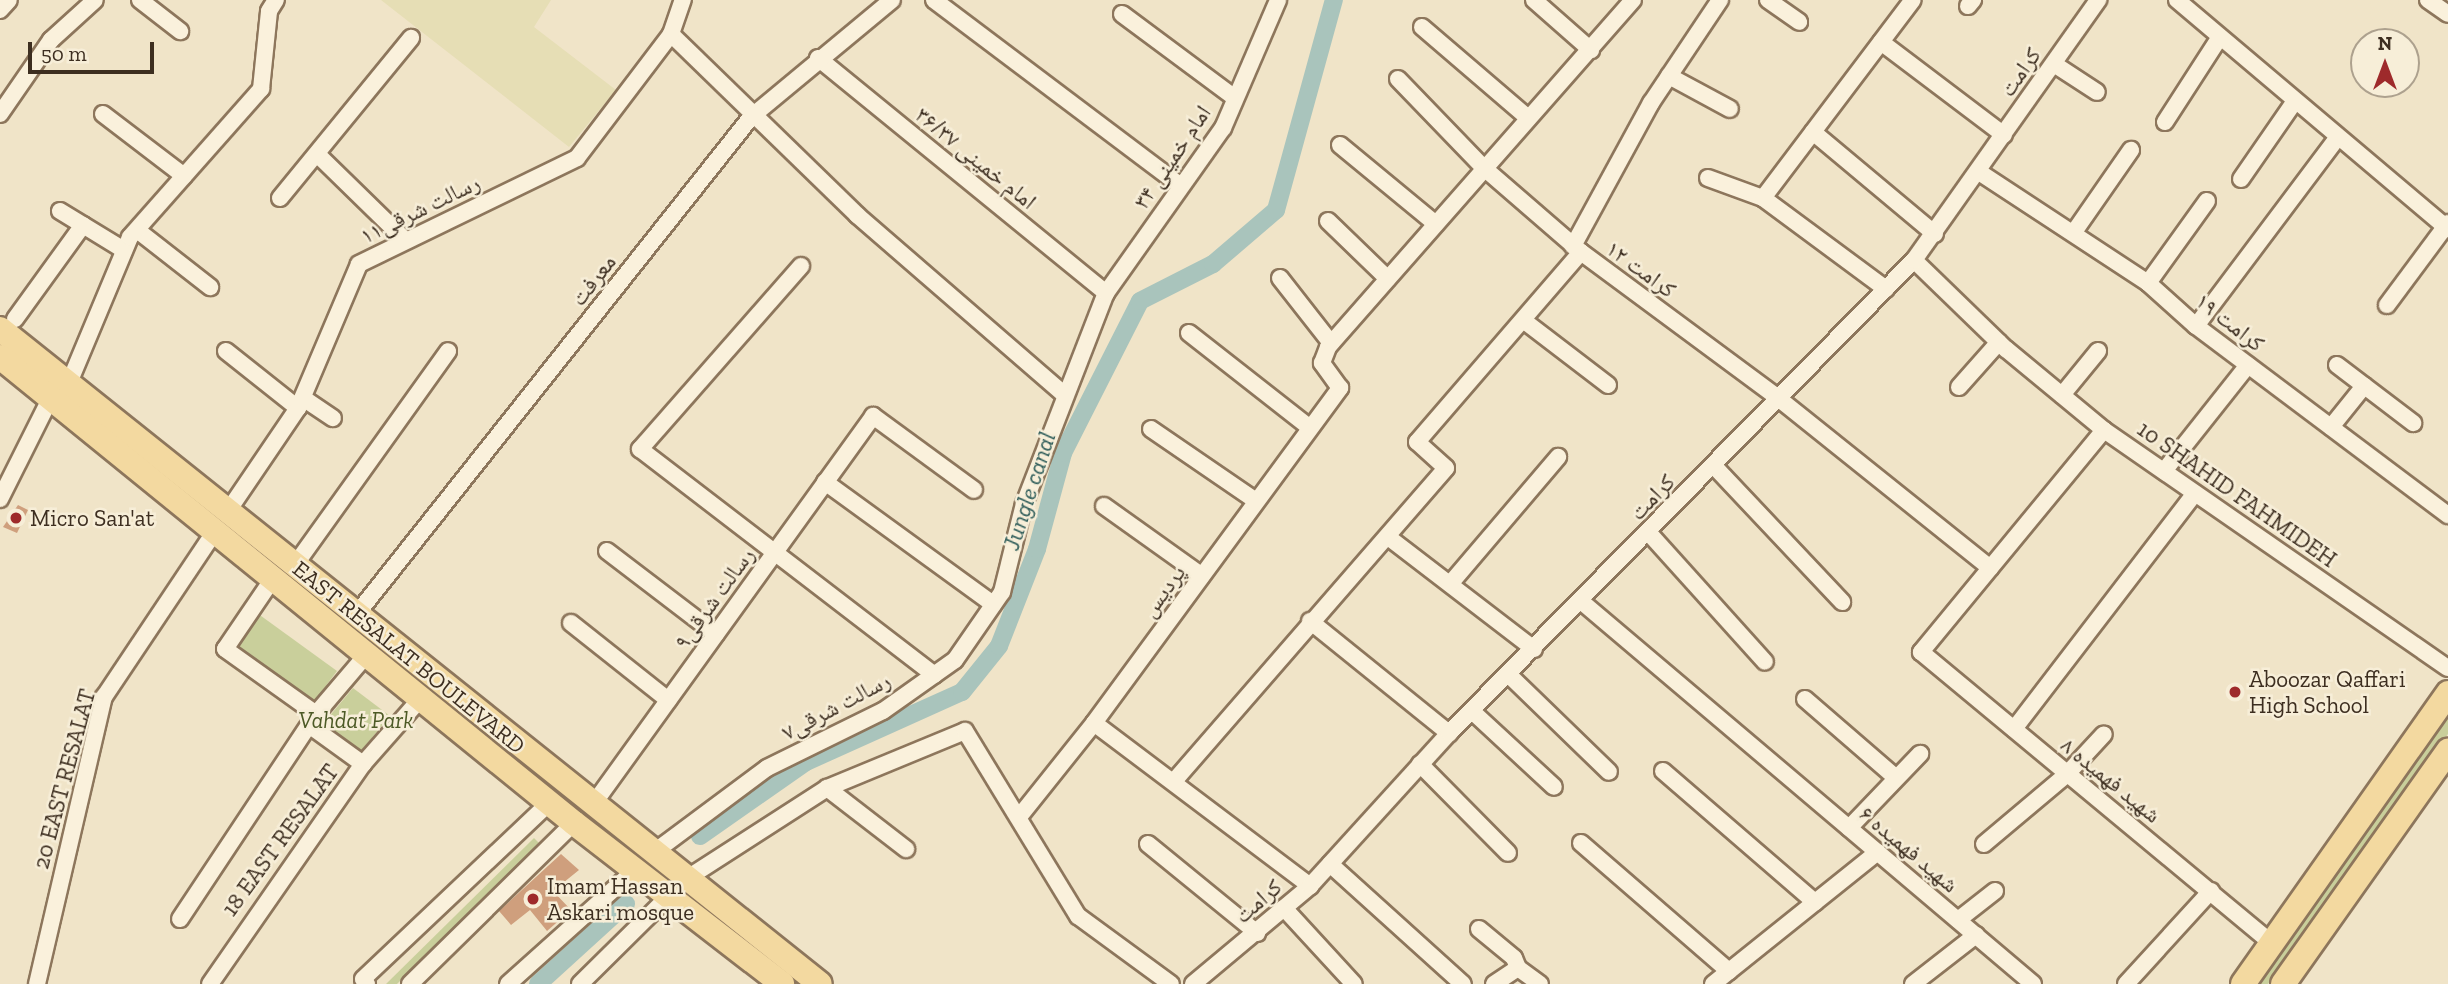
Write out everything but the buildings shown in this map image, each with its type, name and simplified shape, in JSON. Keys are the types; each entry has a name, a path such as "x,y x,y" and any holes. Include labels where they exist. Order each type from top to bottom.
{"main road":[{"name":"EAST RESALAT BOULEVARD","path":"8,324 60,390"},
{"name":"EAST RESALAT BOULEVARD","path":"0,356 60,390 284,571 368,653 574,823 644,861 678,887 771,973 820,984"},
{"name":"EAST RESALAT BOULEVARD","path":"284,571 356,615 592,806 644,861"},
{"path":"2243,984 2448,692"},
{"path":"2283,984 2448,751"}],"street":[{"path":"0,10 9,0"},
{"path":"0,114 51,40 95,0"},
{"path":"140,0 180,30"},
{"name":"رسالت شرقی۱۱","path":"222,521 301,403 359,264 404,239 577,158 671,34 683,0"},
{"name":"معرفت","path":"356,615 751,117 818,58 892,0"},
{"path":"934,0 1181,186"},
{"name":"امام خمینی ۳۴","path":"1106,293 1223,128 1278,0"},
{"path":"1534,0 1591,50"},
{"path":"1280,278 1331,343 1633,0"},
{"path":"1175,780 1310,621 1388,537 1446,468 1418,442 1523,320 1577,249 1669,76 1720,0"},
{"path":"1768,0 1799,22"},
{"path":"1763,198 1913,0"},
{"name":"کرامت","path":"1193,984 1310,886 1449,733 1582,602 1914,260 1936,234 2098,0"},
{"path":"2177,0 2337,138 2447,226 2387,305"},
{"path":"2428,0 2448,14"},
{"path":"0,499 60,390 124,250 137,230 261,89 273,5"},
{"path":"1122,14 1235,98"},
{"path":"1422,27 1528,118"},
{"path":"671,34 751,117 1065,394"},
{"path":"2165,122 2220,37"},
{"path":"280,198 411,38"},
{"path":"1881,43 2004,135"},
{"name":"امام خمینی ۳۶/۳۷","path":"818,58 1106,293"},
{"path":"2054,64 2097,92"},
{"path":"1669,76 1730,109"},
{"name":"کرامت ۱۲","path":"1398,79 1484,168 1577,249 1778,398 1990,568"},
{"path":"2241,179 2295,101"},
{"path":"103,114 184,176"},
{"path":"1813,132 1936,234"},
{"path":"2196,326 2337,138"},
{"path":"1340,145 1436,224"},
{"path":"2074,232 2131,150"},
{"path":"317,154 404,239"},
{"name":"کرامت ۱۹","path":"1979,172 2148,283 2196,326 2448,515"},
{"path":"1708,178 1763,198 1886,289"},
{"path":"2148,283 2207,201"},
{"path":"60,211 124,250"},
{"path":"1328,220 1388,279"},
{"path":"8,324 83,225"},
{"path":"137,230 210,287"},
{"name":"10 SHAHID FAHMIDEH","path":"1914,260 2003,345 2104,430 2448,668"},
{"path":"801,266 640,449 772,556 934,675"},
{"name":"رسالت شرقی۷","path":"508,984 644,861 767,768 883,711 955,660 993,604 1065,394 1106,293"},
{"path":"1523,320 1608,385"},
{"path":"1189,333 1309,428"},
{"name":"پردیس","path":"1018,817 1094,723 1340,388 1322,363 1331,343"},
{"path":"1959,387 2003,345"},
{"path":"226,351 301,403 333,418"},
{"path":"363,764 225,649 448,351"},
{"path":"2062,395 2098,351"},
{"path":"2164,471 2248,365"},
{"path":"2337,365 2413,423"},
{"path":"2330,427 2364,386"},
{"name":"رسالت شرقی۹","path":"592,806 873,416 974,490"},
{"path":"1151,429 1256,501"},
{"path":"1990,568 2104,430"},
{"path":"1450,584 1558,457"},
{"path":"1714,466 1842,603"},
{"path":"825,482 993,604"},
{"path":"2014,729 2195,493"},
{"path":"1104,506 1202,576"},
{"name":"20 EAST RESALAT","path":"37,984 104,697 222,521"},
{"path":"1649,533 1765,663"},
{"path":"1388,537 1534,649"},
{"path":"607,551 716,634"},
{"name":"شهید فهمیده ۸","path":"1990,568 1921,653 2272,943"},
{"name":"شهید فهمیده ۶","path":"1582,602 2033,984"},
{"path":"1310,621 1449,733"},
{"path":"571,623 668,700"},
{"path":"180,919 312,720 368,653"},
{"path":"1509,675 1609,772"},
{"name":"18 EAST RESALAT","path":"210,984 363,764 422,697"},
{"path":"1805,699 1895,777"},
{"path":"1473,712 1554,787"},
{"path":"1094,723 1175,780 1310,886"},
{"path":"580,984 678,887 827,788 965,731 1078,916 1171,984"},
{"path":"1984,844 2067,774 2104,734"},
{"path":"1849,828 1895,777 1920,754"},
{"path":"1420,764 1508,853"},
{"path":"1663,771 1815,902"},
{"path":"827,788 906,849"},
{"path":"367,984 363,979 550,803"},
{"path":"410,984 574,823"},
{"path":"1581,843 1729,971"},
{"path":"1148,844 1256,933"},
{"path":"1713,984 1878,852"},
{"path":"1330,864 1463,984"},
{"path":"1958,920 1995,891"},
{"path":"2126,984 2211,891"},
{"path":"1284,908 1354,984"},
{"path":"1479,929 1514,958 1518,968 1540,984"},
{"path":"1913,984 1976,935"},
{"path":"1494,984 1518,968"}],"shaded area":[{"path":"381,0 551,0 534,27 616,90 569,147"}],"green space":[{"path":"257,613 337,671 313,703 236,646"},
{"name":"Vahdat Park","path":"353,688 390,716 360,752 322,725"},
{"path":"2448,714 2448,734 2268,984 2259,984"},
{"path":"534,838 539,843 397,984 386,984"}],"waterway":[{"name":"Jungle canal","path":"700,836 806,762 962,692 999,646 1037,549 1063,453 1140,301 1213,264 1276,210 1334,0"},
{"name":"Jungle canal","path":"538,984 626,904"}],"place":[{"name":"Micro San'at","path":"16,518"},
{"name":"Aboozar Qaffari High School","path":"2235,692"},
{"name":"Imam Hassan Askari mosque","path":"533,899"}]}
